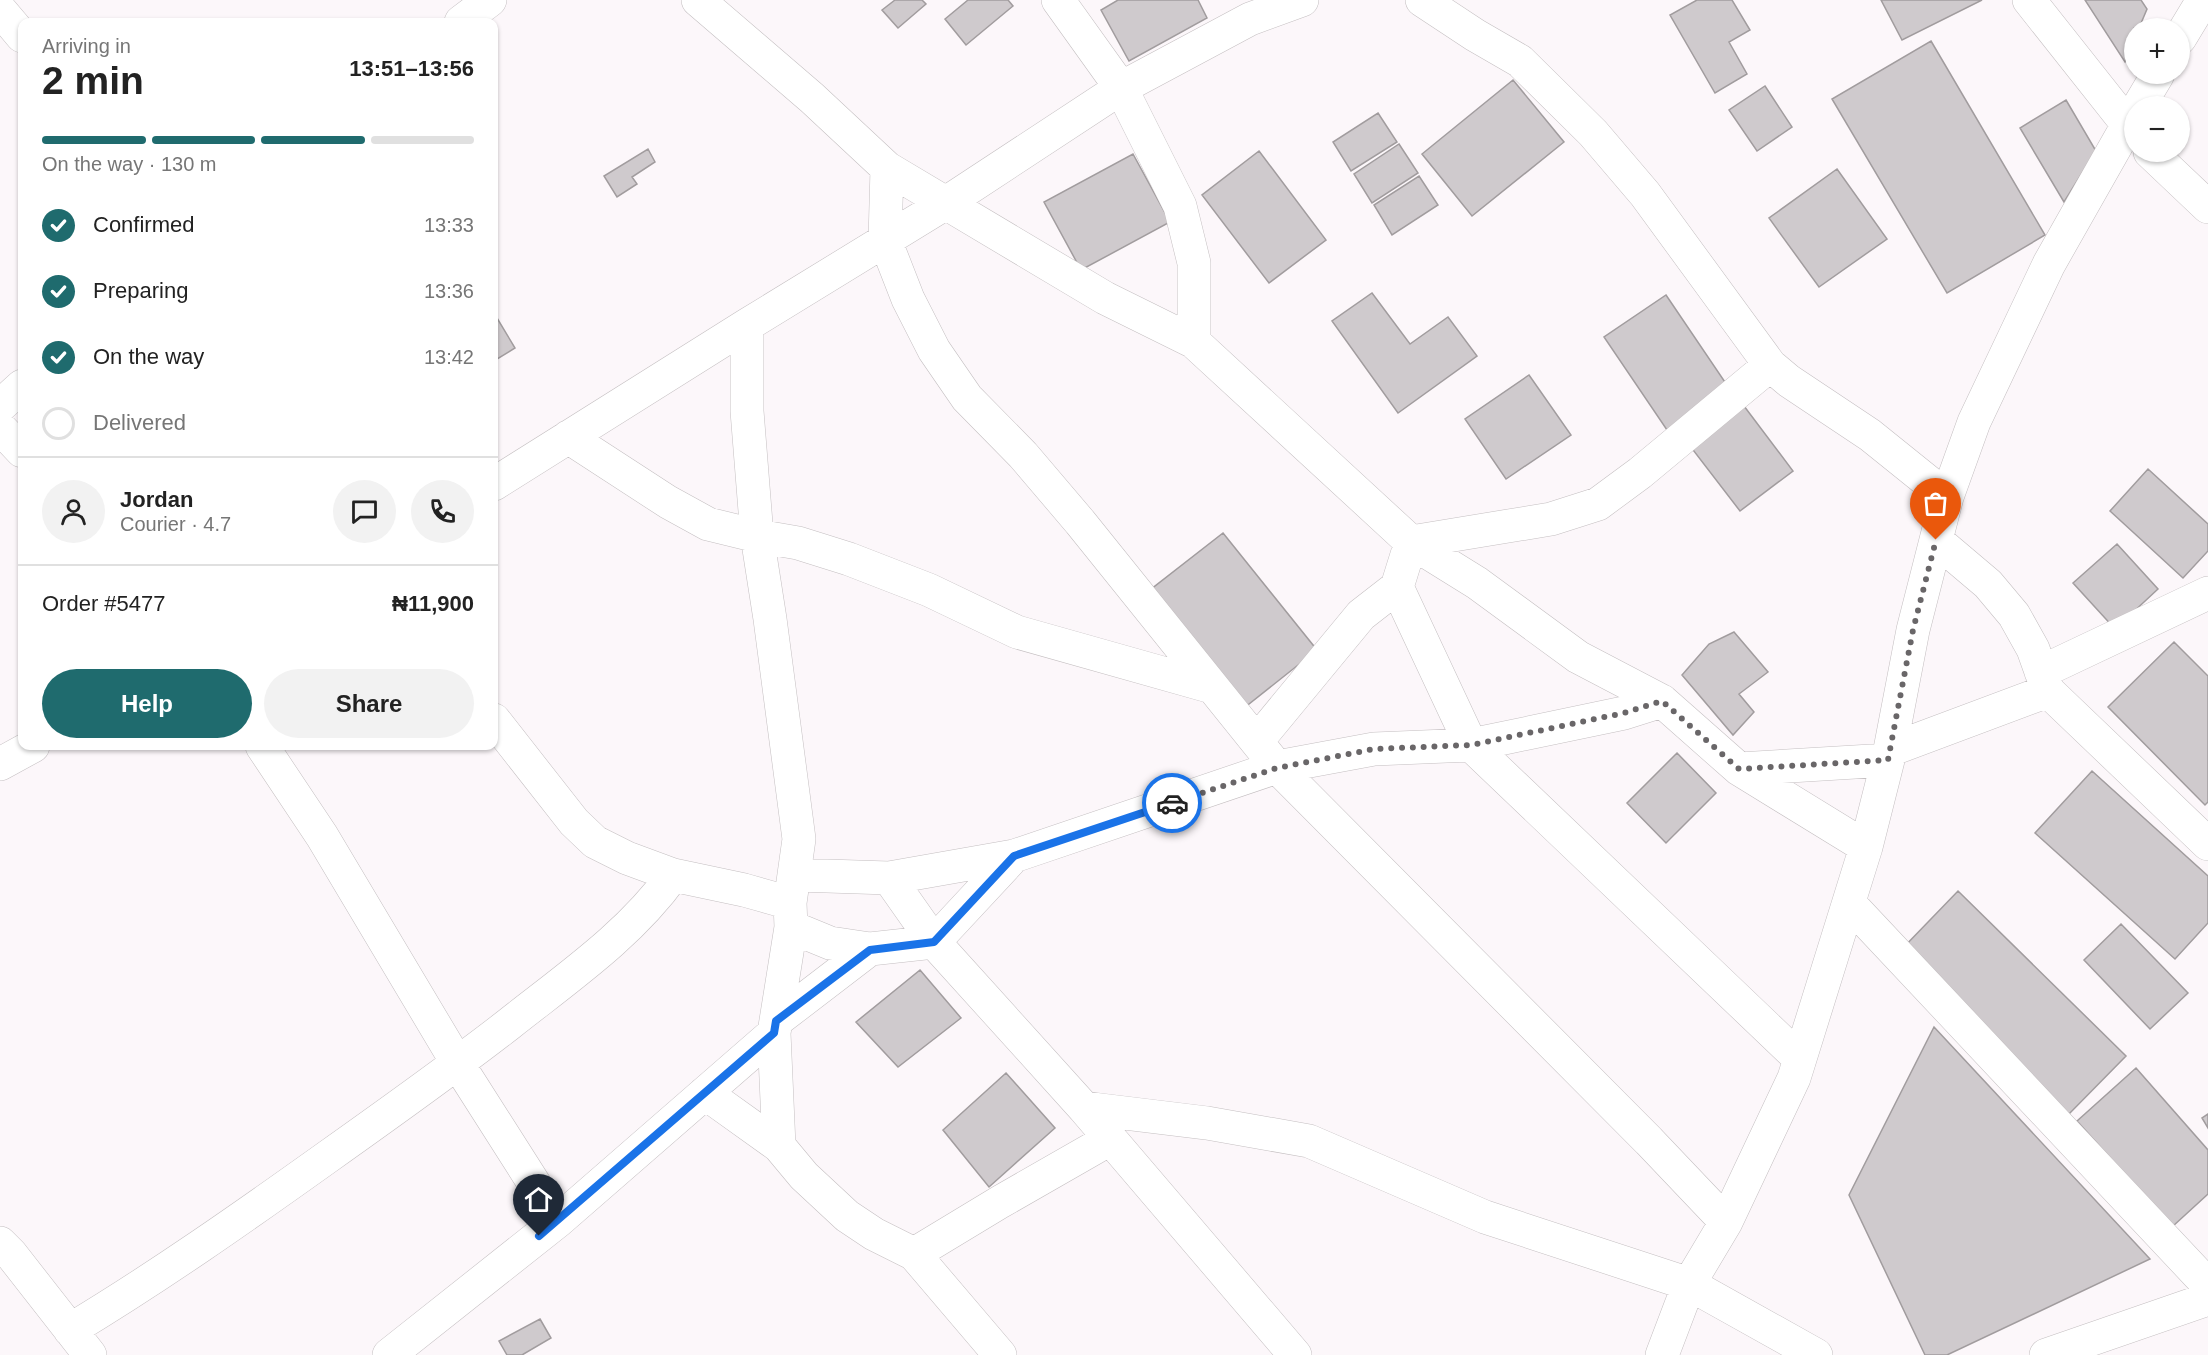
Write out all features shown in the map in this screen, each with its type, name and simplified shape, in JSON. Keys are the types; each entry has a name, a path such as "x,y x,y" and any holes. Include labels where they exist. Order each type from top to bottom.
{"street":[{"path":"466,18 490,0"},
{"path":"698,0 812,98 887,168 1105,298 1194,342 1411,542 1477,583 1578,657 1662,701 1739,769 1866,847"},
{"path":"1058,0 1121,88 1180,206 1194,263 1194,342"},
{"path":"498,481 946,203 1121,88 1250,19 1302,0"},
{"path":"1422,0 1475,35 1521,61 1593,133 1652,203 1770,365 1870,435 1947,497"},
{"path":"2029,0 2124,113"},
{"path":"2190,21 2203,0"},
{"path":"0,10 18,31"},
{"path":"1662,1355 1689,1284 1726,1222 1794,1078 1866,847 1889,755 1913,630 1947,497 1974,422 2049,264 2124,136"},
{"path":"2161,162 2208,207"},
{"path":"887,168 885,240 908,299 934,350 967,398 1023,455 1277,768 1649,1141 1726,1222"},
{"path":"747,325 747,411 757,536 799,839 775,1027 779,1146"},
{"path":"1411,542 1551,519 1598,504 1640,473 1770,365"},
{"path":"0,406 18,390"},
{"path":"0,428 18,447"},
{"path":"568,437 668,502 708,524 798,543 849,559 929,590 1017,632 1212,687"},
{"path":"1936,540 1988,584 2014,615 2033,649 2045,681 2208,844"},
{"path":"1257,741 1361,615 1397,586 1411,542"},
{"path":"1397,586 1471,745 1800,1059"},
{"path":"1739,769 1889,755 2045,681 2208,593"},
{"path":"498,725 574,822 595,842 627,858 674,875 792,902 889,878 1014,856 1277,768 1374,749 1471,745 1624,713 1662,701"},
{"path":"265,750 322,836 458,1064 558,1221"},
{"path":"792,902 830,943 870,950 934,942 1014,856"},
{"path":"0,1243 80,1342 153,1279 458,1064 616,939 657,897 674,875"},
{"path":"889,878 934,942 1084,1108 1295,1355"},
{"path":"1849,903 2208,1285"},
{"path":"389,1355 558,1221 705,1093 775,1027 870,950"},
{"path":"705,1093 779,1146 810,1182 848,1216 874,1234 914,1254 1000,1355"},
{"path":"1084,1108 1207,1123 1309,1141 1485,1217 1689,1284 1816,1355"},
{"path":"914,1254 1110,1139"},
{"path":"2046,1355 2208,1299"}],"building":[{"path":"895,0 922,0 926,4 898,28 882,10"},
{"path":"968,0 1008,0 1013,6 966,45 945,19"},
{"path":"1118,0 1198,0 1207,18 1129,61 1101,10"},
{"path":"1697,0 1732,0 1750,30 1729,42 1747,74 1715,93 1670,15"},
{"path":"1881,0 1982,0 1902,40"},
{"path":"2085,0 2141,0 2147,9 2143,18 2124,18 2124,60"},
{"path":"1931,41 2045,235 1947,293 1832,99"},
{"path":"1513,80 1564,142 1472,216 1422,154"},
{"path":"1765,86 1792,127 1757,151 1729,110"},
{"path":"2066,100 2096,151 2064,202 2020,128"},
{"path":"1378,113 1397,142 1351,171 1333,142"},
{"path":"1399,144 1418,173 1372,203 1354,174"},
{"path":"648,149 655,162 632,177 637,184 617,197 604,176"},
{"path":"1259,151 1326,240 1269,283 1202,195"},
{"path":"1133,154 1170,222 1081,270 1044,202"},
{"path":"1837,169 1887,239 1819,287 1769,218"},
{"path":"1419,176 1438,205 1392,235 1374,205"},
{"path":"1372,293 1410,344 1448,317 1477,356 1398,413 1332,321"},
{"path":"1666,295 1729,388 1667,430 1604,337"},
{"path":"498,320 515,348 498,359"},
{"path":"1529,375 1571,435 1506,479 1465,419"},
{"path":"1744,406 1793,471 1740,511 1690,446"},
{"path":"2148,469 2208,524 2208,551 2183,578 2110,511"},
{"path":"1223,533 1317,650 1244,708 1150,590"},
{"path":"2117,544 2158,589 2115,629 2073,583"},
{"path":"1734,632 1768,672 1739,694 1754,712 1733,735 1682,675 1709,644"},
{"path":"2174,642 2208,676 2208,802 2205,805 2108,707"},
{"path":"1677,753 1716,793 1666,843 1627,803"},
{"path":"2092,771 2208,876 2208,923 2175,959 2035,833"},
{"path":"1958,891 2126,1056 2069,1114 1901,950"},
{"path":"2121,924 2188,993 2150,1029 2084,960"},
{"path":"920,970 961,1018 898,1067 856,1022"},
{"path":"1934,1027 2150,1259 1947,1355 1925,1355 1849,1195"},
{"path":"2136,1068 2208,1150 2208,1194 2172,1227 2077,1121"},
{"path":"1006,1073 1055,1128 989,1187 943,1130"},
{"path":"2208,1114 2208,1128 2202,1118"},
{"path":"540,1319 551,1338 522,1355 507,1355 499,1341"}],"way so far":[{"path":"1172,803 1277,768 1374,749 1471,745 1624,713 1662,701 1739,769 1888,760 1913,630 1936,540"}],"route":[{"path":"539,1236 774,1033 776,1021 870,950 934,942 1014,856 1172,803"}]}
